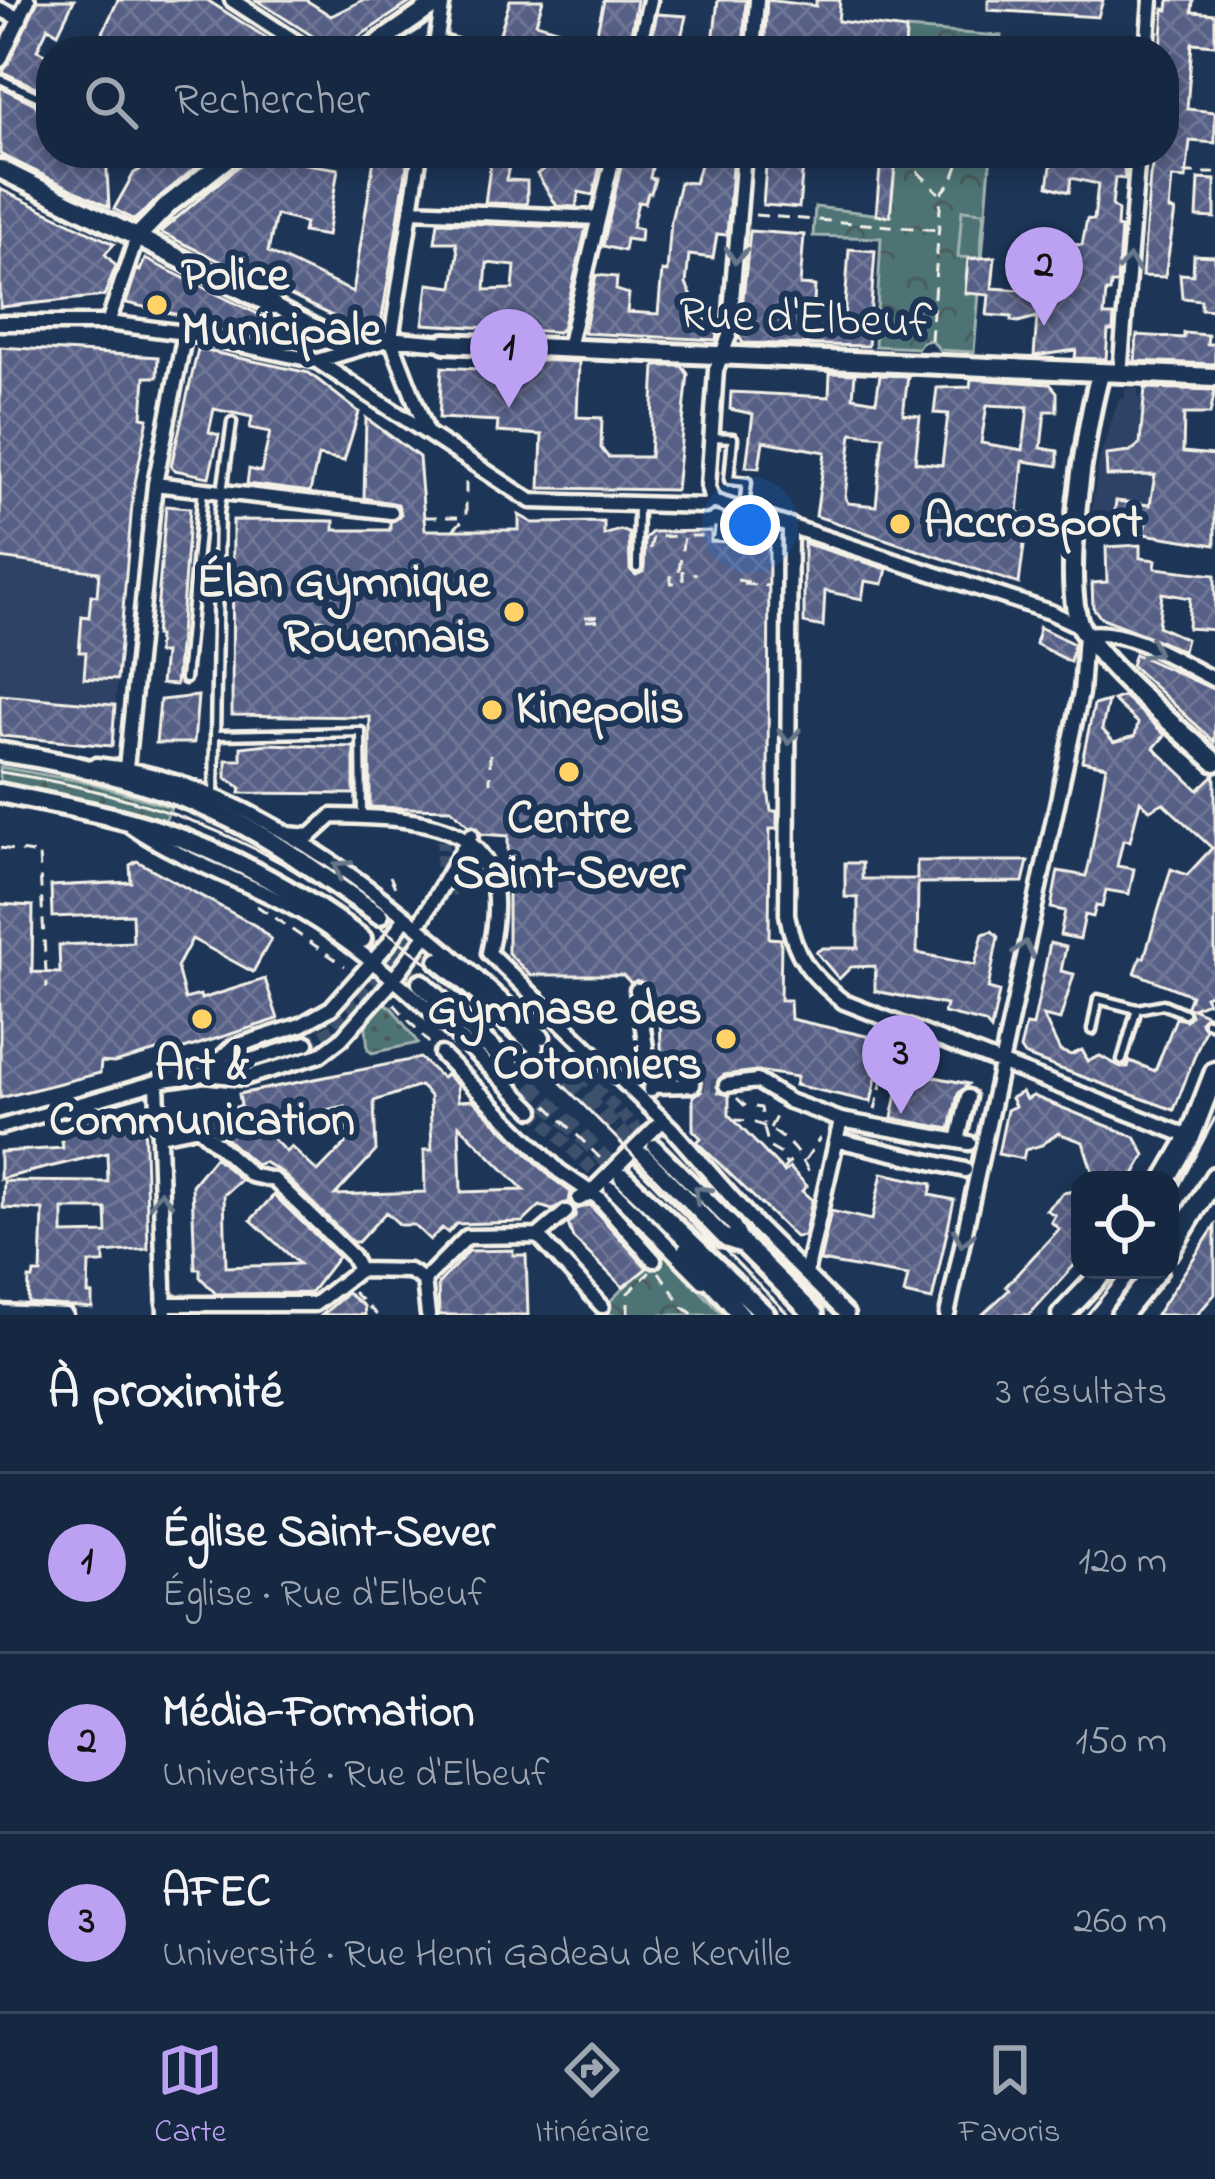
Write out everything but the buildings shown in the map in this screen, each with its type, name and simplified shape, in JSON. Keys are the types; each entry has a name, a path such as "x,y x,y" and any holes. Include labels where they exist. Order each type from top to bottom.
{"main road":[{"path":"1170,1171 1190,1137 1215,1072"},
{"path":"1179,1235 1215,1177"},
{"path":"1062,1315 1096,1279"},
{"path":"1121,1315 1150,1279"}],"street":[{"path":"0,59 28,0"},
{"path":"232,0 287,36"},
{"path":"437,36 442,0"},
{"path":"389,36 442,0"},
{"path":"642,36 650,0"},
{"path":"754,36 757,0"},
{"path":"1148,36 1150,0"},
{"path":"0,9 20,19"},
{"path":"108,322 137,237 215,168"},
{"path":"418,168 392,339 425,428"},
{"path":"568,348 610,168"},
{"path":"716,503 708,487 719,356 729,336 743,168"},
{"path":"1120,374 1137,168"},
{"path":"0,169 273,305"},
{"path":"411,210 598,218"},
{"name":"Rue d'Elbeuf","path":"273,305 328,333 392,339 1215,377"},
{"path":"0,323 108,322 317,361 531,501 716,503 1050,612 1083,630 1215,762"},
{"path":"126,768 155,484 185,333"},
{"path":"317,361 392,339"},
{"path":"947,1315 1081,693 1083,630 1076,601 1076,502 1100,375"},
{"path":"155,484 391,512"},
{"path":"790,525 787,914 792,943 815,979 844,1002 1190,1137"},
{"path":"1083,630 1132,640 1215,680"},
{"path":"0,752 158,776 287,834 347,869 539,1041"},
{"path":"58,760 171,796 251,831 379,915"},
{"path":"0,793 154,829 231,860 317,906 362,939"},
{"path":"287,834 310,836 332,816 444,828 470,837 495,881 497,919 489,953 662,1120 757,1226 847,1315"},
{"path":"122,820 155,843 286,904 371,962 540,1108"},
{"path":"422,918 470,837"},
{"path":"204,1074 232,1047 314,1019 331,1008 405,918"},
{"path":"204,1074 244,1078 320,1055 341,1039 426,935"},
{"path":"439,962 539,1041"},
{"path":"421,983 513,1068"},
{"path":"637,989 652,1086 644,1102"},
{"path":"0,1127 307,1043"},
{"path":"441,1054 654,1260"},
{"path":"729,1085 757,1081 782,1105 964,1142 971,1097"},
{"path":"158,1082 165,1310 315,1304 359,1270 409,1271 424,1280"},
{"path":"652,1086 693,1085"},
{"path":"806,1274 825,1205 838,1119"},
{"path":"585,1195 616,1178 662,1120"},
{"path":"159,1136 199,1127 250,1175 274,1180 352,1256 359,1270"},
{"path":"837,1140 964,1170"},
{"path":"649,1151 722,1238 743,1244 814,1315"},
{"path":"616,1178 766,1315"},
{"path":"616,1178 661,1241 741,1315"},
{"path":"653,1208 718,1292"},
{"path":"424,1280 467,1238 538,1235 566,1212"},
{"path":"538,1235 602,1306"},
{"path":"424,1280 428,1315"},
{"path":"0,1312 65,1315"}],"lane":[{"path":"0,79 36,96"},
{"path":"213,798 220,493 232,422"},
{"path":"712,437 733,438 729,480 747,482 743,511"},
{"path":"185,679 202,490"},
{"path":"637,568 638,504"},
{"path":"217,735 361,732 362,818"},
{"path":"1092,1030 1098,999 1138,1010 1163,1004 1184,1012"},
{"path":"1122,1060 1138,1010"}],"path":[{"path":"914,168 941,194"},
{"path":"931,340 941,194 957,168"},
{"path":"1184,173 1215,173"},
{"path":"739,214 939,230"},
{"path":"453,530 466,517 466,457"},
{"path":"650,549 653,537 714,536 716,503"},
{"path":"425,517 466,517"},
{"path":"668,587 670,577 670,583 681,582 684,536"},
{"path":"740,582 769,586"},
{"path":"586,619 607,618"},
{"path":"313,622 342,622"},
{"path":"328,622 356,622"},
{"path":"315,641 344,641"},
{"path":"490,754 490,783"},
{"path":"0,848 39,854 47,988"},
{"path":"390,875 402,901"},
{"path":"250,899 282,926 345,966"},
{"path":"392,1001 429,1043"},
{"path":"872,1124 892,1042"},
{"path":"729,1085 737,1113 765,1127 799,1154 812,1175 813,1195 825,1205"},
{"path":"737,1113 782,1105"},
{"path":"765,1127 782,1105"},
{"path":"540,1108 616,1178"},
{"path":"762,1110 769,1147 781,1154 784,1168 799,1154"},
{"path":"804,1162 838,1119"},
{"path":"628,1315 628,1293 655,1267 694,1315"},
{"path":"341,1281 377,1315"}],"shaded area":[{"path":"1125,388 1138,388 1138,397 1167,409 1147,520 1091,514 1099,460"},
{"path":"120,412 148,418 133,493 112,746 0,736 0,413"}],"green space":[{"path":"906,29 1001,36 906,36"},
{"path":"895,168 990,168 974,352 940,350 931,340 918,348 875,346 881,238 813,236 815,207 890,216"},
{"path":"962,210 984,212 980,258 958,257"},
{"path":"0,767 91,783 171,807 164,823 73,797 0,785"},
{"path":"380,1000 392,1008 418,1043 368,1050 365,1017"},
{"path":"662,1250 723,1315 596,1315"}],"tunnel":[{"path":"440,885 443,841"},
{"path":"435,902 480,869"},
{"path":"379,915 439,961"},
{"path":"307,1043 337,1026 423,918"},
{"path":"362,939 421,983"},
{"path":"543,1037 653,1145"},
{"path":"534,1046 643,1156"},
{"path":"513,1068 623,1177"},
{"path":"693,1085 726,1085"},
{"path":"533,1110 609,1186"}],"tram line":[{"path":"0,772 97,791 192,821 253,848 329,892 401,942 538,1060 789,1315"},
{"path":"1179,1186 1215,1118"},
{"path":"1087,1315 1117,1279"}],"place":[{"name":"Police Municipale","path":"157,305"},
{"name":"Média-Formation","path":"1044,326"},
{"name":"Église Saint-Sever","path":"509,408"},
{"name":"Accrosport","path":"900,524"},
{"name":"Élan Gymnique Rouennais","path":"514,612"},
{"name":"Kinepolis","path":"492,710"},
{"name":"Centre Saint-Sever","path":"569,772"},
{"name":"Art & Communication","path":"202,1019"},
{"name":"Gymnase des Cotonniers","path":"726,1039"},
{"name":"AFEC","path":"901,1114"}]}
